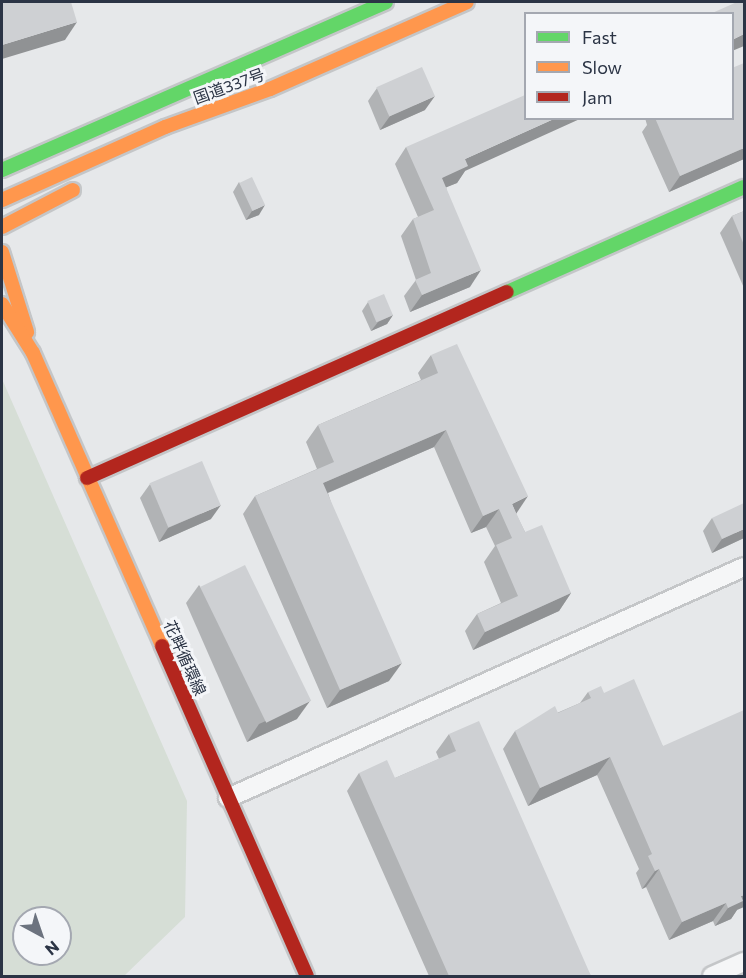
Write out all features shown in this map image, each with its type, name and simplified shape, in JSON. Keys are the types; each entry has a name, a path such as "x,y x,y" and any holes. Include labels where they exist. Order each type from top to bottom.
{"main road":[{"name":"国道337号","path":"2,170 247,65 386,2"},
{"name":"国道337号","path":"2,200 165,127 270,89 467,2"},
{"path":"61,127 247,65"},
{"path":"156,148 270,89"},
{"path":"2,227 84,185"},
{"path":"87,478 744,187"},
{"name":"花畔循環線","path":"2,252 15,285 33,353 307,976"},
{"name":"花畔循環線","path":"2,304 33,353"}],"street":[{"path":"228,798 744,567"},
{"path":"712,976 744,962"}],"shaded area":[{"path":"2,379 187,801 185,917 124,976 2,976"}],"building":[{"path":"2,2 71,2 77,22 2,45"},
{"path":"737,2 744,2 744,34 734,39 734,12 714,12"},
{"path":"744,63 744,148 680,176 656,120 734,120 734,67"},
{"path":"422,67 435,96 389,117 376,87"},
{"path":"524,95 524,120 552,120 465,159 468,166 442,178 481,270 422,295 415,280 431,273 413,219 434,210 406,147"},
{"path":"252,177 265,205 252,211 239,183"},
{"path":"744,211 744,245 732,216"},
{"path":"384,294 393,315 376,322 367,301"},
{"path":"457,344 528,496 512,504 525,532 542,525 571,593 485,632 477,614 518,596 496,545 512,538 499,509 483,516 446,430 323,483 402,663 340,690 255,496 334,462 318,425 438,373 431,355"},
{"path":"202,461 221,505 168,527 150,483"},
{"path":"744,503 744,529 722,539 712,518"},
{"path":"245,565 311,701 266,723 200,587"},
{"path":"634,679 663,746 744,710 744,895 741,896 743,901 728,908 726,903 682,922 659,869 655,871 648,856 652,854 610,757 540,788 515,731 555,706 558,713 591,698 588,692 601,686 604,693"},
{"path":"479,721 591,976 449,976 359,773 387,760 395,778 456,751 449,734"}],"traffic: fast":[{"path":"2,170 386,2"},
{"path":"507,292 744,187"}],"traffic: slow":[{"path":"2,200 165,127 270,89 467,2"},
{"path":"2,227 73,190"},
{"path":"2,252 27,332"},
{"path":"2,304 33,353 162,646"}],"traffic: jam":[{"path":"87,478 507,292"},
{"path":"162,646 307,976"}]}
